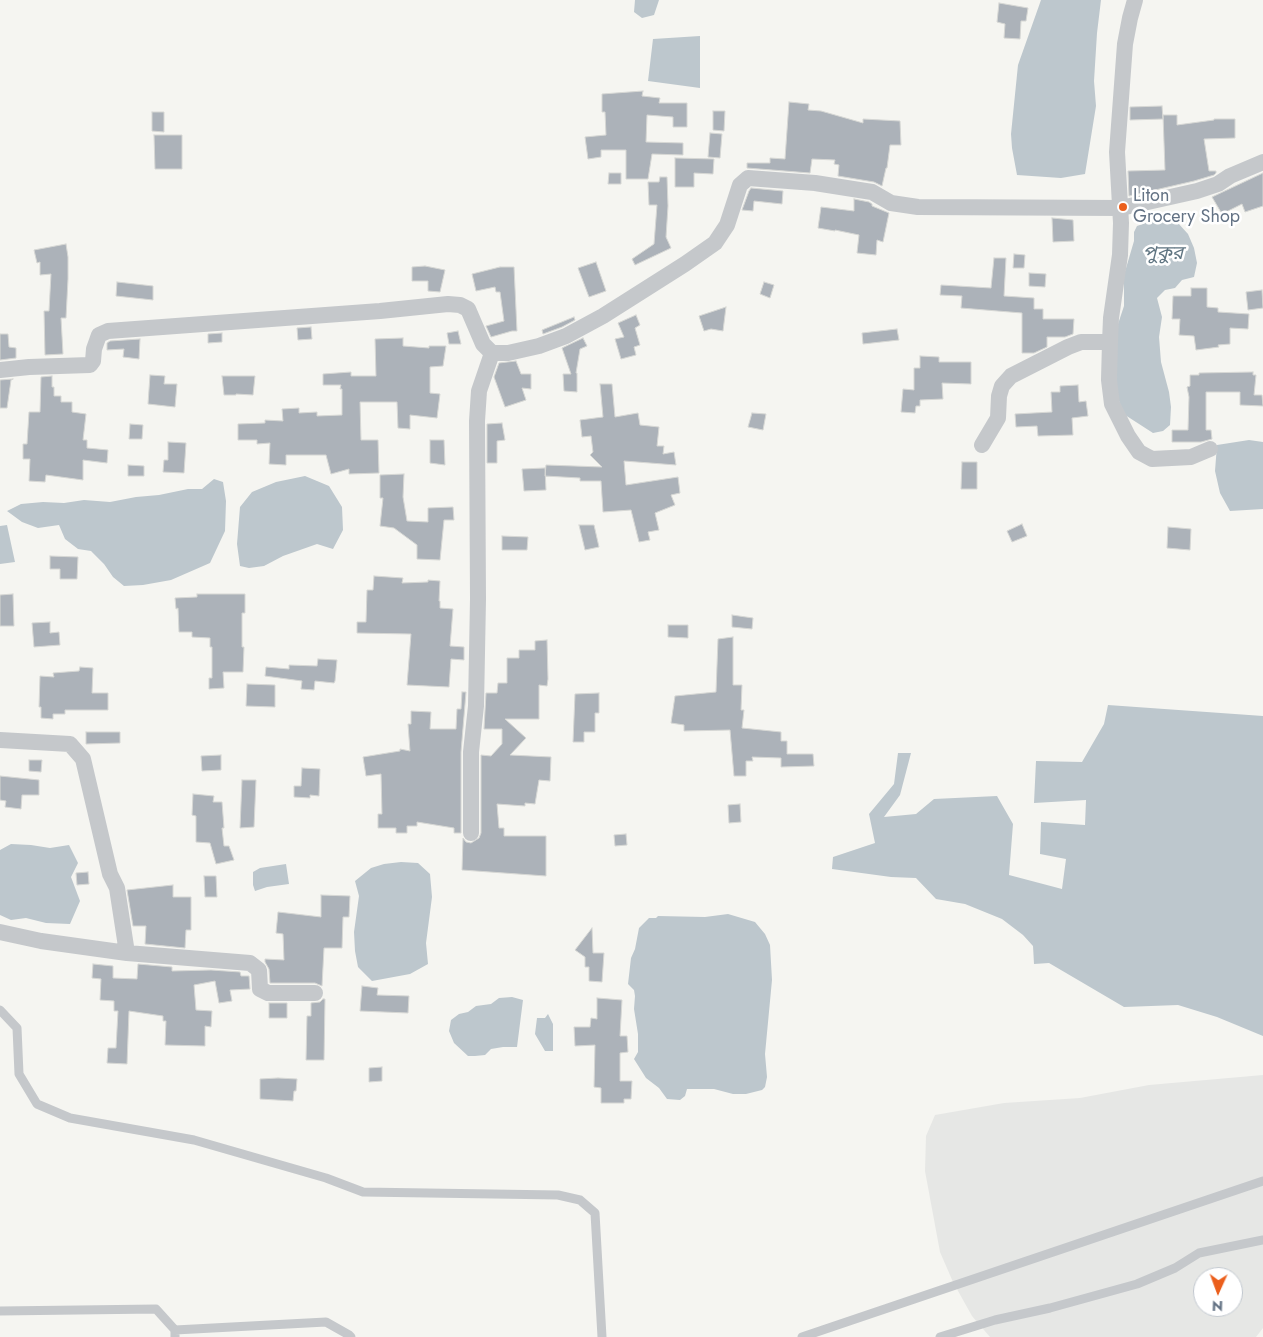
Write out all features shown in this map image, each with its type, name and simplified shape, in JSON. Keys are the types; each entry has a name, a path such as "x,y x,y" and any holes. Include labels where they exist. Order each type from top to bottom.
{"street":[{"path":"1135,0 1125,44 1117,152 1121,208 1120,255 1111,318 1109,380 1112,404 1128,436 1139,452 1152,459 1191,457 1210,449"},
{"path":"0,370 90,365 93,361 94,349 99,335 108,331 380,311 448,304 460,305 468,309 483,344 492,353 508,353 539,346 566,336 603,316 715,243 727,225 740,185 748,178 815,183 872,192 891,203 918,207 1121,208 1197,191 1218,184 1230,176 1263,162"},
{"path":"982,445 998,418 999,396 1002,386 1011,376 1081,342 1110,342"},
{"path":"471,833 471,752 476,706 478,599 479,391 492,353"},
{"path":"0,740 70,744 83,758 110,874 117,888 127,953"},
{"path":"0,932 42,941 127,953 250,964 259,970 260,989 268,993 315,993"}],"lane":[{"path":"0,1010 17,1028 19,1074 37,1104 70,1118 194,1140 326,1178 363,1192 558,1195 580,1200 595,1213 602,1337"},
{"path":"802,1337 1263,1181"},
{"path":"940,1337 995,1320 1050,1308 1137,1284 1176,1268 1199,1252 1263,1240"},
{"path":"0,1312 156,1309 175,1333 326,1322 351,1337"}],"shaded area":[{"path":"1263,1075 1263,1328 1256,1337 990,1337 972,1316 953,1282 940,1252 925,1171 926,1136 935,1115 1004,1103 1080,1098 1149,1085"}],"water":[{"path":"635,0 659,0 654,15 642,18 634,12"},
{"path":"1041,0 1101,0 1094,81 1096,106 1085,174 1061,178 1017,175 1011,134 1018,65"},
{"path":"700,36 700,88 648,81 653,39"},
{"name":"পুকুর","path":"1160,218 1171,219 1178,223 1188,234 1194,248 1197,263 1194,277 1182,280 1175,288 1165,290 1157,298 1162,317 1159,337 1161,362 1171,407 1170,425 1163,431 1153,433 1122,413 1116,388 1116,330 1124,306 1124,275 1134,241 1134,232 1137,226"},
{"path":"1249,440 1263,442 1263,509 1230,511 1220,493 1215,471 1217,445"},
{"path":"305,476 329,486 342,507 343,530 333,549 317,544 283,556 264,566 249,568 240,566 237,544 240,507 252,492 276,482"},
{"path":"214,479 223,482 226,501 225,531 210,563 171,580 143,585 124,586 113,577 104,564 91,551 78,549 65,539 59,525 38,528 22,522 7,511 21,504 64,503 84,500 110,502 188,489 202,489"},
{"path":"7,525 15,562 0,564 0,526"},
{"path":"1108,705 1263,716 1263,1036 1217,1017 1178,1005 1124,1007 1049,963 1034,964 1033,946 1023,935 1002,919 965,904 936,899 916,878 891,877 832,869 833,857 875,843 869,814 894,784 898,753 911,753 900,795 884,817 916,814 934,799 997,796 1013,824 1009,875 1062,889 1066,859 1040,854 1041,822 1085,825 1086,800 1034,803 1036,761 1082,762 1104,724"},
{"path":"11,844 50,848 69,845 78,863 71,877 80,901 70,924 46,923 26,918 11,920 0,915 0,850"},
{"path":"401,862 418,863 430,874 432,897 426,943 428,964 410,974 372,981 358,967 355,951 354,932 359,896 355,881 371,868"},
{"path":"286,864 289,884 255,891 253,872 260,868"},
{"path":"728,914 755,922 765,934 770,945 772,980 765,1054 767,1077 765,1087 762,1090 746,1094 733,1094 714,1089 687,1089 685,1096 680,1100 667,1099 659,1088 646,1078 634,1059 638,1052 638,1034 634,1009 635,996 634,990 628,984 631,958 635,949 639,928 649,918 656,918 658,916 705,917"},
{"path":"512,997 523,1000 517,1047 491,1049 485,1055 468,1056 454,1043 449,1031 451,1020 476,1006 491,1004 499,998"},
{"path":"548,1014 553,1024 553,1051 545,1051 535,1034 537,1018 545,1018"}],"building":[{"path":"999,3 1028,8 1026,21 1021,21 1020,39 1004,38 1005,24 997,22"},
{"path":"643,91 642,96 660,98 659,103 687,103 687,127 673,127 673,117 647,115 646,142 683,143 683,155 652,154 648,179 626,179 626,150 601,150 601,157 588,159 585,137 606,135 605,112 602,112 602,94"},
{"path":"789,102 809,104 808,110 821,111 863,123 863,119 900,121 901,145 890,145 882,186 874,182 838,176 839,165 834,164 835,160 812,159 810,173 747,168 747,163 770,163 770,158 785,159"},
{"path":"1162,106 1163,119 1130,120 1130,107"},
{"path":"713,111 725,111 724,131 713,130"},
{"path":"152,112 164,112 164,132 152,131"},
{"path":"1163,115 1177,115 1177,125 1214,119 1235,119 1235,138 1204,139 1209,171 1216,171 1214,175 1129,196 1128,171 1165,170"},
{"path":"710,133 722,134 720,158 708,157"},
{"path":"154,135 182,135 182,169 155,169"},
{"path":"675,158 714,159 713,174 694,173 694,187 675,187"},
{"path":"609,173 621,173 621,184 608,184"},
{"path":"1263,173 1263,206 1245,212 1242,204 1222,214 1212,197"},
{"path":"660,177 667,177 666,237 671,248 635,265 632,259 654,244 657,205 649,205 648,182 659,182"},
{"path":"751,188 783,191 782,204 754,201 753,211 742,210"},
{"path":"854,199 869,202 872,206 889,213 883,242 877,240 876,255 857,253 859,235 818,228 821,207 854,211"},
{"path":"1052,218 1073,220 1074,241 1053,242"},
{"path":"66,244 68,279 66,318 61,318 63,354 45,355 44,311 49,311 51,274 40,275 40,262 37,263 34,250"},
{"path":"1014,254 1025,255 1024,268 1013,268"},
{"path":"994,258 1006,258 1004,296 1034,298 1034,309 1043,309 1043,319 1074,319 1073,334 1065,337 1047,337 1047,347 1034,353 1022,353 1022,313 961,308 962,296 940,295 941,285 991,288"},
{"path":"596,262 606,291 589,297 578,268"},
{"path":"425,266 445,270 440,292 428,291 428,281 412,281 412,267"},
{"path":"500,267 514,267 517,331 491,337 486,326 504,321 500,292 496,292 495,287 476,291 472,274"},
{"path":"1029,273 1046,274 1045,287 1029,286"},
{"path":"117,282 153,286 153,300 116,296"},
{"path":"764,282 774,285 770,298 760,294"},
{"path":"1191,288 1207,288 1207,307 1218,308 1218,312 1249,314 1248,329 1230,328 1230,344 1196,350 1194,336 1179,335 1180,319 1172,319 1173,296 1191,296"},
{"path":"1262,290 1263,308 1248,310 1246,292"},
{"path":"726,307 723,331 711,329 704,331 699,316"},
{"path":"636,315 640,325 635,328 640,345 634,347 636,355 621,359 615,339 624,337 618,323"},
{"path":"574,317 575,320 543,334 542,330"},
{"path":"311,327 312,339 298,340 297,328"},
{"path":"897,329 899,340 863,344 862,333"},
{"path":"458,331 461,344 449,344 447,333"},
{"path":"222,333 222,342 208,343 208,334"},
{"path":"0,334 8,334 9,347 16,348 16,358 0,360"},
{"path":"403,338 403,346 429,348 429,346 446,346 443,366 430,367 430,393 440,394 437,418 410,415 410,429 398,428 397,402 360,402 361,440 378,440 379,473 349,474 349,469 331,474 326,455 286,455 286,465 269,464 270,443 257,444 257,440 238,440 238,424 265,423 265,420 283,421 282,409 299,408 299,413 317,412 317,416 342,415 341,385 323,385 323,374 351,372 351,376 376,376 375,339"},
{"path":"583,338 587,346 580,349 576,373 577,392 564,391 563,374 571,374 562,348"},
{"path":"140,339 139,359 123,357 124,349 107,350 107,343 110,341"},
{"path":"920,356 939,357 939,362 971,362 971,384 942,383 943,399 920,400 920,406 916,406 915,413 901,412 903,389 914,390 914,368 920,368"},
{"path":"516,361 521,374 531,374 531,389 522,388 526,400 505,407 494,377 499,363"},
{"path":"1253,372 1253,375 1256,375 1254,395 1262,395 1263,406 1240,405 1240,392 1206,392 1206,430 1211,430 1212,439 1201,442 1172,442 1172,430 1188,430 1189,397 1187,387 1190,386 1190,375 1199,375 1199,373"},
{"path":"150,375 165,376 164,384 177,384 175,407 148,404"},
{"path":"52,376 54,396 61,396 61,402 72,402 72,412 86,414 83,440 87,440 87,448 108,450 107,463 83,460 83,480 46,475 45,482 29,481 30,459 23,459 23,444 27,444 29,412 40,412 41,377"},
{"path":"222,376 255,376 253,395 224,395"},
{"path":"13,379 11,380 7,408 0,408 0,380"},
{"path":"600,384 612,384 615,417 638,413 640,425 659,427 657,446 664,446 663,454 674,452 676,465 624,461 626,485 678,477 680,493 671,495 675,505 655,513 659,530 648,532 650,540 639,542 631,510 603,512 601,481 580,481 580,478 545,476 546,465 602,467 590,455 593,452 591,436 582,437 580,420 603,417"},
{"path":"1078,385 1079,402 1086,401 1088,416 1072,418 1073,435 1038,436 1037,426 1016,427 1015,414 1052,412 1051,392 1060,392 1060,386"},
{"path":"752,413 766,414 763,430 748,427"},
{"path":"502,423 505,440 497,441 497,463 487,463 487,424"},
{"path":"130,424 143,425 142,439 129,439"},
{"path":"430,440 444,440 445,465 430,463"},
{"path":"168,442 186,443 184,473 163,472 164,460 168,460"},
{"path":"962,462 977,462 977,489 961,489"},
{"path":"128,465 144,466 144,476 128,476"},
{"path":"545,468 546,490 524,491 522,469"},
{"path":"404,474 403,497 407,521 428,522 428,508 453,507 454,520 444,520 440,560 417,559 417,545 394,528 380,526 383,498 380,498 380,475"},
{"path":"1022,524 1027,536 1012,542 1007,531"},
{"path":"579,525 594,525 599,547 585,550"},
{"path":"1168,527 1191,529 1190,550 1167,548"},
{"path":"502,536 528,537 527,550 502,550"},
{"path":"50,556 78,557 77,579 60,579 60,569 50,569"},
{"path":"374,576 403,578 402,583 428,582 428,580 440,581 440,608 453,609 450,646 464,647 464,660 451,659 449,687 407,685 411,634 357,633 357,622 366,622 367,590 373,590"},
{"path":"13,594 14,626 0,626 0,595"},
{"path":"197,594 245,594 245,613 242,613 243,672 223,672 224,688 209,689 209,678 212,678 212,647 210,647 210,638 192,637 192,632 179,632 178,608 176,609 175,598 197,597"},
{"path":"732,615 753,618 752,629 732,627"},
{"path":"50,622 50,633 59,632 60,645 34,647 32,623"},
{"path":"668,625 688,625 688,638 668,637"},
{"path":"733,637 733,685 742,685 741,710 744,710 742,728 781,732 781,741 787,741 787,754 813,754 814,766 781,767 781,758 752,757 753,761 746,761 746,776 734,776 730,730 684,731 684,725 671,723 675,696 716,692 718,639"},
{"path":"547,640 548,679 547,686 539,685 539,719 505,719 526,738 510,755 551,757 550,781 539,780 535,804 525,803 525,806 497,804 499,828 504,828 504,836 546,836 546,876 462,870 463,838 466,842 471,843 479,838 481,833 481,755 491,756 502,744 502,729 484,729 486,693 497,693 498,683 507,683 507,658 519,658 519,650 535,650 535,641"},
{"path":"318,659 337,660 334,683 315,681 314,690 301,689 302,681 265,676 266,667 289,669 289,665 317,666"},
{"path":"80,667 93,668 92,693 108,693 108,710 65,710 65,714 53,714 53,719 41,718 41,707 39,707 40,676 54,677 53,673 79,671"},
{"path":"247,684 275,685 275,707 246,706"},
{"path":"462,692 466,692 461,752 461,833 454,833 454,828 417,822 417,826 407,826 407,833 396,833 396,828 378,828 378,814 382,814 381,774 366,776 363,757 400,751 400,749 410,751 408,724 411,724 411,711 431,712 430,729 456,729 457,709 461,709"},
{"path":"599,693 599,713 595,713 595,732 584,732 584,742 573,742 575,694"},
{"path":"86,732 120,732 120,743 86,744"},
{"path":"221,755 221,770 202,771 201,756"},
{"path":"29,760 42,760 41,772 29,771"},
{"path":"302,768 320,769 319,796 310,795 310,798 294,797 294,786 301,786"},
{"path":"0,776 39,780 39,795 22,795 21,809 5,807 6,801 0,800"},
{"path":"242,780 256,780 254,827 240,828"},
{"path":"193,794 214,796 213,802 222,802 224,846 229,846 234,860 216,864 210,843 196,842 196,816 192,815"},
{"path":"740,804 741,822 729,823 728,805"},
{"path":"626,834 627,845 615,846 614,835"},
{"path":"88,872 89,884 77,885 76,873"},
{"path":"204,876 216,876 217,897 205,897"},
{"path":"173,885 173,897 191,897 191,930 186,930 185,948 145,944 146,926 133,926 127,890"},
{"path":"321,895 350,896 349,917 343,917 342,948 324,948 322,986 315,983 270,983 269,969 265,959 284,960 283,934 276,933 278,912 321,917"},
{"path":"592,928 593,953 604,953 602,982 589,981 589,967 585,967 585,957 575,950"},
{"path":"93,964 113,966 113,978 137,979 138,964 172,967 172,971 211,970 240,972 241,976 249,976 250,989 230,990 232,1001 219,1003 215,981 194,985 196,1010 212,1011 211,1027 205,1026 205,1046 165,1045 166,1021 163,1021 163,1016 129,1011 127,1064 107,1063 108,1048 116,1048 118,1011 114,1011 114,1001 100,1000 101,979 92,978"},
{"path":"362,986 378,988 377,995 409,996 408,1013 360,1011"},
{"path":"597,998 622,1000 620,1036 627,1036 628,1052 620,1053 620,1081 632,1081 631,1099 624,1099 624,1103 601,1103 601,1088 594,1087 595,1045 575,1046 574,1027 590,1027 591,1018 597,1019"},
{"path":"325,999 324,1060 306,1060 307,1016 311,1016 311,1003 320,1002"},
{"path":"269,1003 287,1003 287,1018 269,1018"},
{"path":"382,1067 382,1081 369,1082 369,1068"},
{"path":"260,1079 297,1079 293,1101 260,1099"}],"place":[{"name":"Liton Grocery Shop","path":"1123,207"}]}
